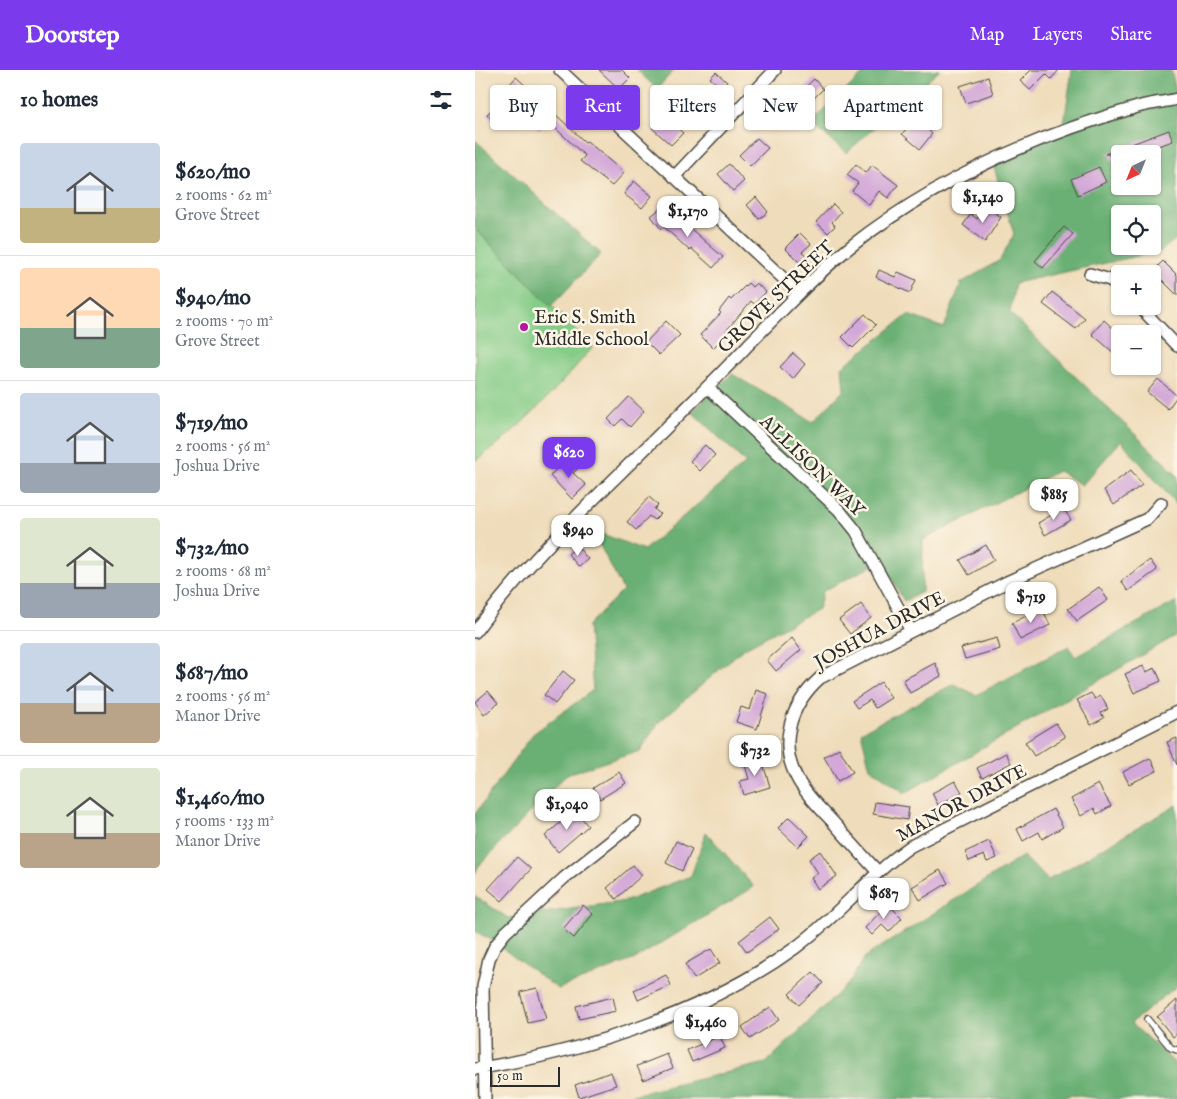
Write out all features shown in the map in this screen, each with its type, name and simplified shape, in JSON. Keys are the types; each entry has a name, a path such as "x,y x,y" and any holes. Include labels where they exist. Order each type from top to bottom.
{"street":[{"path":"560,70 799,294"},
{"path":"674,177 775,70"},
{"name":"GROVE STREET","path":"475,632 522,572 799,294 824,270 876,228 925,196 1015,150 1088,122 1145,105 1177,99"},
{"path":"1090,274 1111,281"},
{"path":"1148,315 1176,342"},
{"name":"ALLISON WAY","path":"707,387 844,517 856,531 911,631"},
{"name":"JOSHUA DRIVE","path":"877,872 797,778 789,752 789,726 799,701 820,678 1007,582 1147,519 1161,503"},
{"name":"MANOR DRIVE","path":"480,1068 562,1052 652,1022 735,985 765,968 816,932 842,909 877,872 922,839 1177,712"},
{"path":"485,1099 480,1068 483,987 489,959 495,946 505,932 564,878 635,822"}],"lane":[{"path":"1147,1019 1171,1048 1177,1050"}],"green space":[{"path":"637,70 674,70 661,85 653,85"},
{"path":"867,70 940,70 923,85 851,85"},
{"path":"1072,70 1171,70 1177,95 1177,238 1161,251 1161,205 1111,205 1111,255 1143,255 1015,283 1010,313 1177,475 1177,505 1121,441 1082,485 1058,471 923,540 922,592 904,601 882,561 823,591 818,609 743,649 659,722 640,751 567,774 478,867 475,874 475,814 533,734 593,690 588,625 623,590 592,530 644,550 746,463 692,412 732,374 813,422 844,390 842,367 908,315 944,328 961,283 1000,260 1014,234 992,161 1063,130"},
{"path":"825,110 825,130 872,130 846,153 815,126 815,119"},
{"path":"475,140 601,254 551,306 475,228"},
{"name":"Eric S. Smith Middle School","path":"476,230 593,347 523,422 475,461"},
{"path":"1177,601 1177,635 905,793 870,768 861,732 954,684 976,695 1069,646 1075,657"},
{"path":"1177,805 1177,986 1131,1023 1177,1065 1177,1099 1102,1099 1071,1095 1057,1099 616,1099 766,1063 848,984 865,957 1023,856 1048,880"},
{"path":"706,832 754,887 635,959 558,989 491,940 475,931 475,896 508,918 626,901 691,876"}],"building":[{"path":"599,70 622,70 630,78 623,85 615,85"},
{"path":"1031,70 1059,70 1051,79 1046,74 1030,90 1020,81"},
{"path":"716,72 727,82 725,85 714,85 716,83 710,78"},
{"path":"516,77 525,85 509,85"},
{"path":"988,77 993,94 966,103 960,86"},
{"path":"814,79 823,89 815,97 815,85 808,85"},
{"path":"556,115 566,124 566,130 572,130 585,142 587,141 624,173 612,186 580,161 585,156 556,129"},
{"path":"654,130 680,130 683,133 671,145"},
{"path":"905,130 930,130 932,134 920,149 902,134"},
{"path":"1169,130 1173,141 1161,145 1129,145"},
{"path":"757,138 768,148 750,166 739,155"},
{"path":"729,164 744,181 733,191 718,174"},
{"path":"856,164 866,173 872,165 898,185 888,198 879,191 869,205 852,191 858,183 847,175"},
{"path":"1099,167 1106,182 1078,195 1071,179"},
{"path":"634,181 652,196 642,208 624,194"},
{"path":"756,197 768,212 759,219 747,205"},
{"path":"833,204 841,212 832,222 835,226 828,233 816,222"},
{"path":"986,206 1001,217 985,242 963,225 971,214 977,219"},
{"path":"662,207 679,227 683,222 723,257 713,268 692,249 690,251 664,227 661,229 651,216"},
{"path":"1064,227 1073,234 1043,268 1035,261"},
{"path":"800,233 811,244 802,252 806,255 799,262 785,248"},
{"path":"1163,261 1177,275 1177,295 1161,279 1161,265 1159,265"},
{"path":"879,270 895,277 898,272 916,280 910,293 876,277"},
{"path":"748,283 752,287 756,283 766,292 754,304 751,301 726,331 728,333 713,348 700,335 721,313 719,311 729,298 731,300"},
{"path":"1052,292 1085,318 1076,329 1043,304"},
{"path":"865,314 876,325 853,348 842,337"},
{"path":"1104,320 1111,327 1111,350 1092,334"},
{"path":"666,321 680,335 659,355 646,342"},
{"path":"793,353 805,364 793,379 780,367"},
{"path":"1158,379 1177,396 1168,409 1147,392"},
{"path":"629,397 644,411 630,427 622,419 615,426 608,419"},
{"path":"705,445 715,455 700,471 690,461"},
{"path":"576,457 582,464 573,473 586,485 572,499 550,476 560,465 564,469"},
{"path":"1131,470 1142,485 1114,505 1104,490"},
{"path":"649,497 658,505 654,509 660,514 654,520 649,516 636,530 627,522"},
{"path":"1063,508 1071,520 1045,535 1038,523"},
{"path":"986,545 994,560 969,575 960,560"},
{"path":"577,546 588,559 579,567 568,554"},
{"path":"1150,560 1157,570 1128,591 1121,581"},
{"path":"1099,587 1108,600 1077,621 1068,609"},
{"path":"861,604 871,618 850,634 839,620"},
{"path":"1042,608 1050,625 1020,640 1012,623"},
{"path":"792,638 801,650 776,671 767,660"},
{"path":"997,638 1000,649 965,659 961,648"},
{"path":"935,663 941,676 910,693 903,680"},
{"path":"1143,666 1146,672 1155,668 1161,681 1134,693 1125,674"},
{"path":"563,671 574,680 555,704 544,695"},
{"path":"881,682 891,698 875,708 870,700 857,708 852,701"},
{"path":"756,690 768,694 757,729 736,722 741,707 750,710"},
{"path":"488,691 498,703 484,715 475,702"},
{"path":"1091,693 1095,699 1101,696 1108,709 1101,713 1104,718 1091,725 1077,700"},
{"path":"1056,723 1065,737 1034,756 1025,742"},
{"path":"1177,738 1177,765 1167,742"},
{"path":"839,748 853,772 838,781 824,757"},
{"path":"1006,753 1011,763 982,778 977,768"},
{"path":"761,757 770,787 744,795 740,781 749,779 744,762"},
{"path":"1150,758 1157,771 1129,784 1123,772"},
{"path":"619,772 626,783 600,799 593,788"},
{"path":"955,781 962,792 938,805 932,793"},
{"path":"1098,784 1111,806 1097,814 1094,808 1081,816 1071,799"},
{"path":"875,802 909,807 907,820 873,814"},
{"path":"1053,809 1063,827 1042,839 1039,832 1023,841 1017,829"},
{"path":"575,810 588,826 558,852 545,836"},
{"path":"789,817 809,836 798,847 778,828"},
{"path":"676,841 692,849 682,871 666,863"},
{"path":"989,841 997,858 987,862 984,855 969,861 965,852"},
{"path":"820,851 837,876 818,889 811,878 818,873 809,859"},
{"path":"517,857 531,869 502,901 488,889"},
{"path":"633,865 642,875 616,899 607,888"},
{"path":"940,870 948,883 920,900 912,887"},
{"path":"888,904 902,918 889,932 882,925 872,935 865,928"},
{"path":"583,905 593,914 574,938 563,929"},
{"path":"770,917 779,929 747,952 739,941"},
{"path":"711,949 720,963 694,979 685,964"},
{"path":"813,972 823,983 799,1005 789,994"},
{"path":"666,975 671,985 638,1000 634,990"},
{"path":"537,988 546,1019 528,1023 520,992"},
{"path":"613,997 616,1011 579,1019 576,1006"},
{"path":"1177,1000 1177,1034 1173,1037 1157,1017"},
{"path":"770,1007 779,1020 750,1039 742,1027"},
{"path":"720,1036 725,1048 692,1062 687,1050"},
{"path":"667,1054 673,1068 643,1080 637,1066"},
{"path":"611,1072 616,1085 579,1097 575,1085"}],"place":[{"name":"Eric S. Smith Middle School","path":"524,327"}]}
